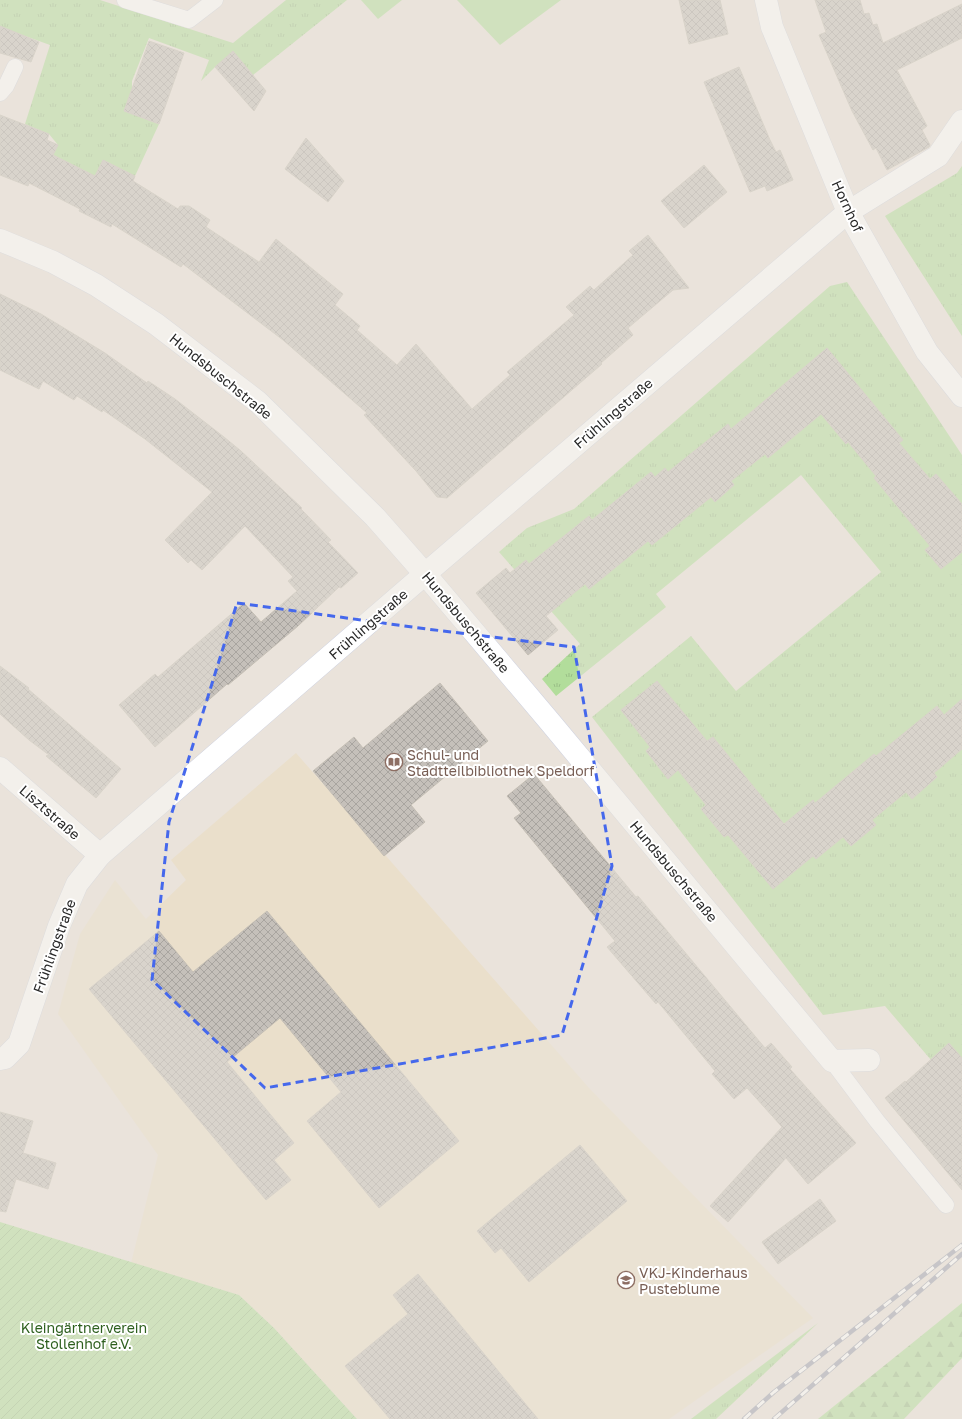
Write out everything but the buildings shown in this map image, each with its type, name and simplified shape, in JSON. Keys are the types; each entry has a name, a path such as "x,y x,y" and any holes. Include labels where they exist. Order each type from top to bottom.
{"street":[{"name":"Hornhof","path":"766,0 772,27 848,212 927,352 962,396"},
{"name":"Frühlingstraße","path":"0,1060 5,1058 19,1044 58,926 77,884 100,856 425,574 848,212 938,156 962,121"},
{"name":"Hundsbuschstraße","path":"0,240 53,262 96,285 156,324 258,402 375,517 565,740 832,1061"},
{"name":"Lisztstraße","path":"0,768 100,856"},
{"path":"832,1061 869,1060"}],"lane":[{"path":"125,0 189,20 215,0"},
{"path":"0,93 6,86 15,66"},
{"path":"832,1061 877,1121 946,1205"}],"highlighted area":[{"path":"237,603 574,647 612,866 562,1035 265,1088 152,980 169,822"}],"shaded area":[{"path":"296,753 589,1088 813,1318 669,1419 357,1419 274,1328 239,1295 131,1263 158,1155 58,1014 80,934 115,880 146,919 186,880 171,860"}],"green space":[{"path":"0,0 100,0 233,43 286,0 347,0 253,75 233,52 201,81 209,60 149,38 132,81 132,89 124,111 159,124 135,176 103,160 95,176 53,155 58,145 49,134 25,124 50,45 3,28 0,36"},
{"path":"361,0 402,0 378,19"},
{"path":"457,0 561,0 500,45"},
{"path":"962,166 962,336 885,216 957,173"},
{"path":"847,282 962,455 962,1058 931,1060 885,1006 823,1015 592,717 691,636 736,691 881,572 801,475 656,594 666,607 556,696 542,679 580,644 499,552 527,528 574,509 830,286"},
{"name":"Kleingärtnerverein Stollenhof e.V.","path":"0,1222 239,1295 274,1328 357,1419 0,1419"},
{"path":"962,1303 962,1358 904,1419 818,1419"},
{"path":"818,1323 716,1419 691,1419"}],"railway":[{"path":"744,1419 774,1392 962,1245"},
{"path":"774,1419 962,1254"}],"place":[{"name":"Schul- und Stadtteilbibliothek Speldorf","path":"394,762"},
{"name":"VKJ-Kinderhaus Pusteblume","path":"626,1280"}]}
